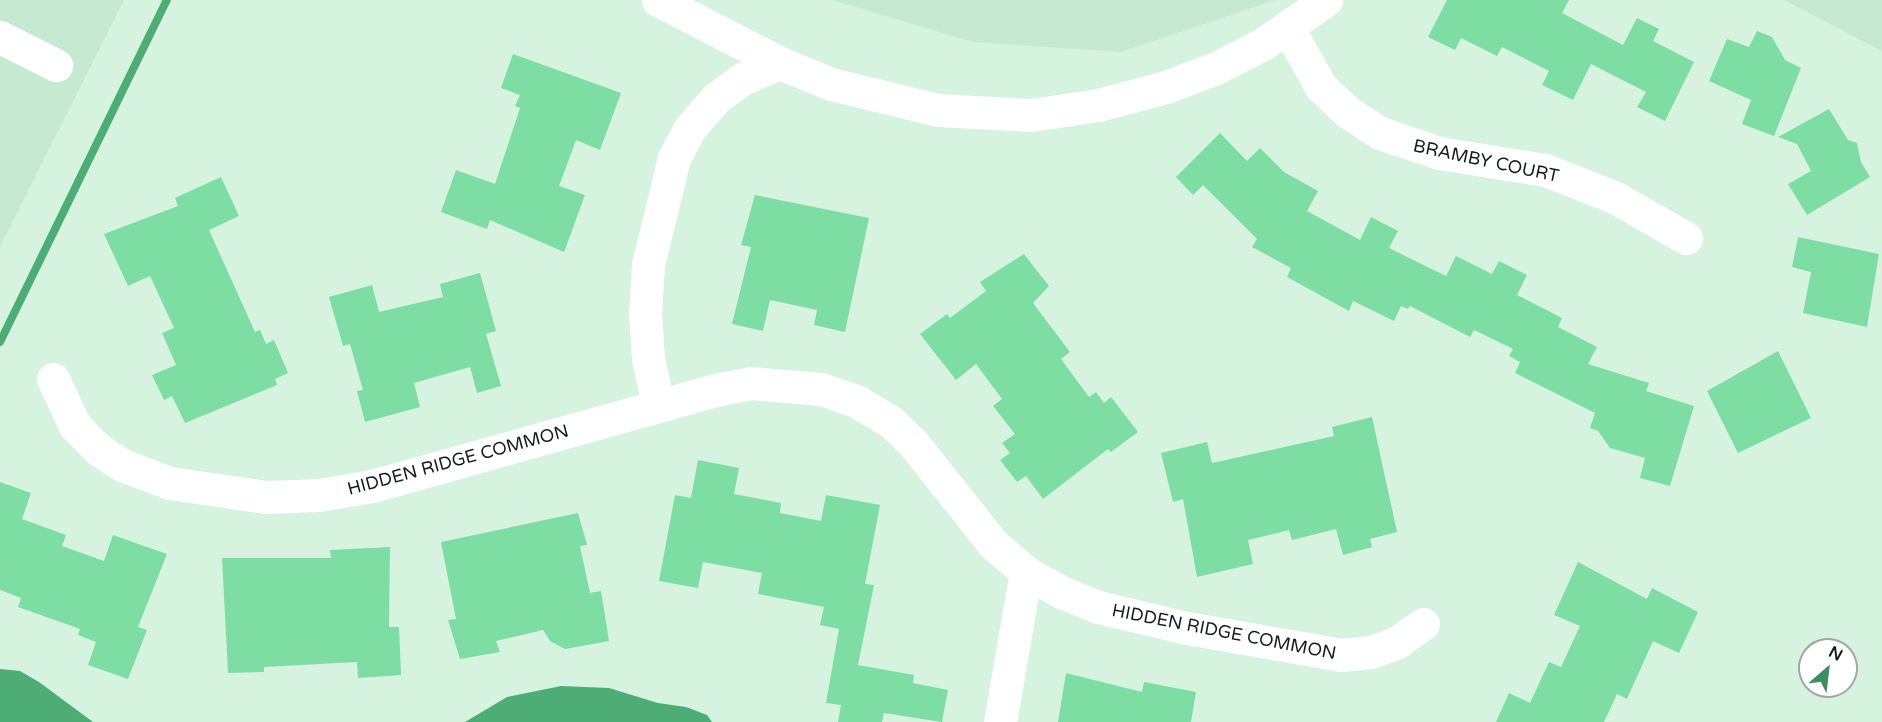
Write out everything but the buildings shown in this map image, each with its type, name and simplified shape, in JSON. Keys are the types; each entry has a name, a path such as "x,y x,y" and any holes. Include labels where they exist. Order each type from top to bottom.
{"street":[{"path":"658,0 780,63 884,99 938,110 1031,115 1098,105 1166,87 1216,68 1288,28 1326,0"},
{"name":"BRAMBY COURT","path":"1288,28 1322,87 1349,113 1380,133 1439,153 1545,170 1614,197 1686,238"},
{"path":"0,37 56,65"},
{"path":"658,405 648,359 645,312 648,265 674,158 690,128 716,98 744,78 780,63"},
{"name":"HIDDEN RIDGE COMMON","path":"53,379 75,426 99,450 122,465 180,485 266,497 319,495 372,486 658,405 750,383 821,389 858,402 890,421 913,443 993,544 1026,572 1098,607 1187,628 1341,655 1371,652 1396,644 1424,624"},
{"path":"1000,722 1026,572"}],"shaded area":[{"path":"0,0 124,0 0,247"},
{"path":"832,0 1275,0 1121,52 973,42"},
{"path":"1784,0 1882,0 1882,51"},
{"path":"0,669 20,671 39,682 93,722 0,722"},
{"path":"561,686 609,688 658,703 686,707 707,715 712,722 465,722 507,697"}],"waterway":[{"path":"0,342 167,0"}]}
